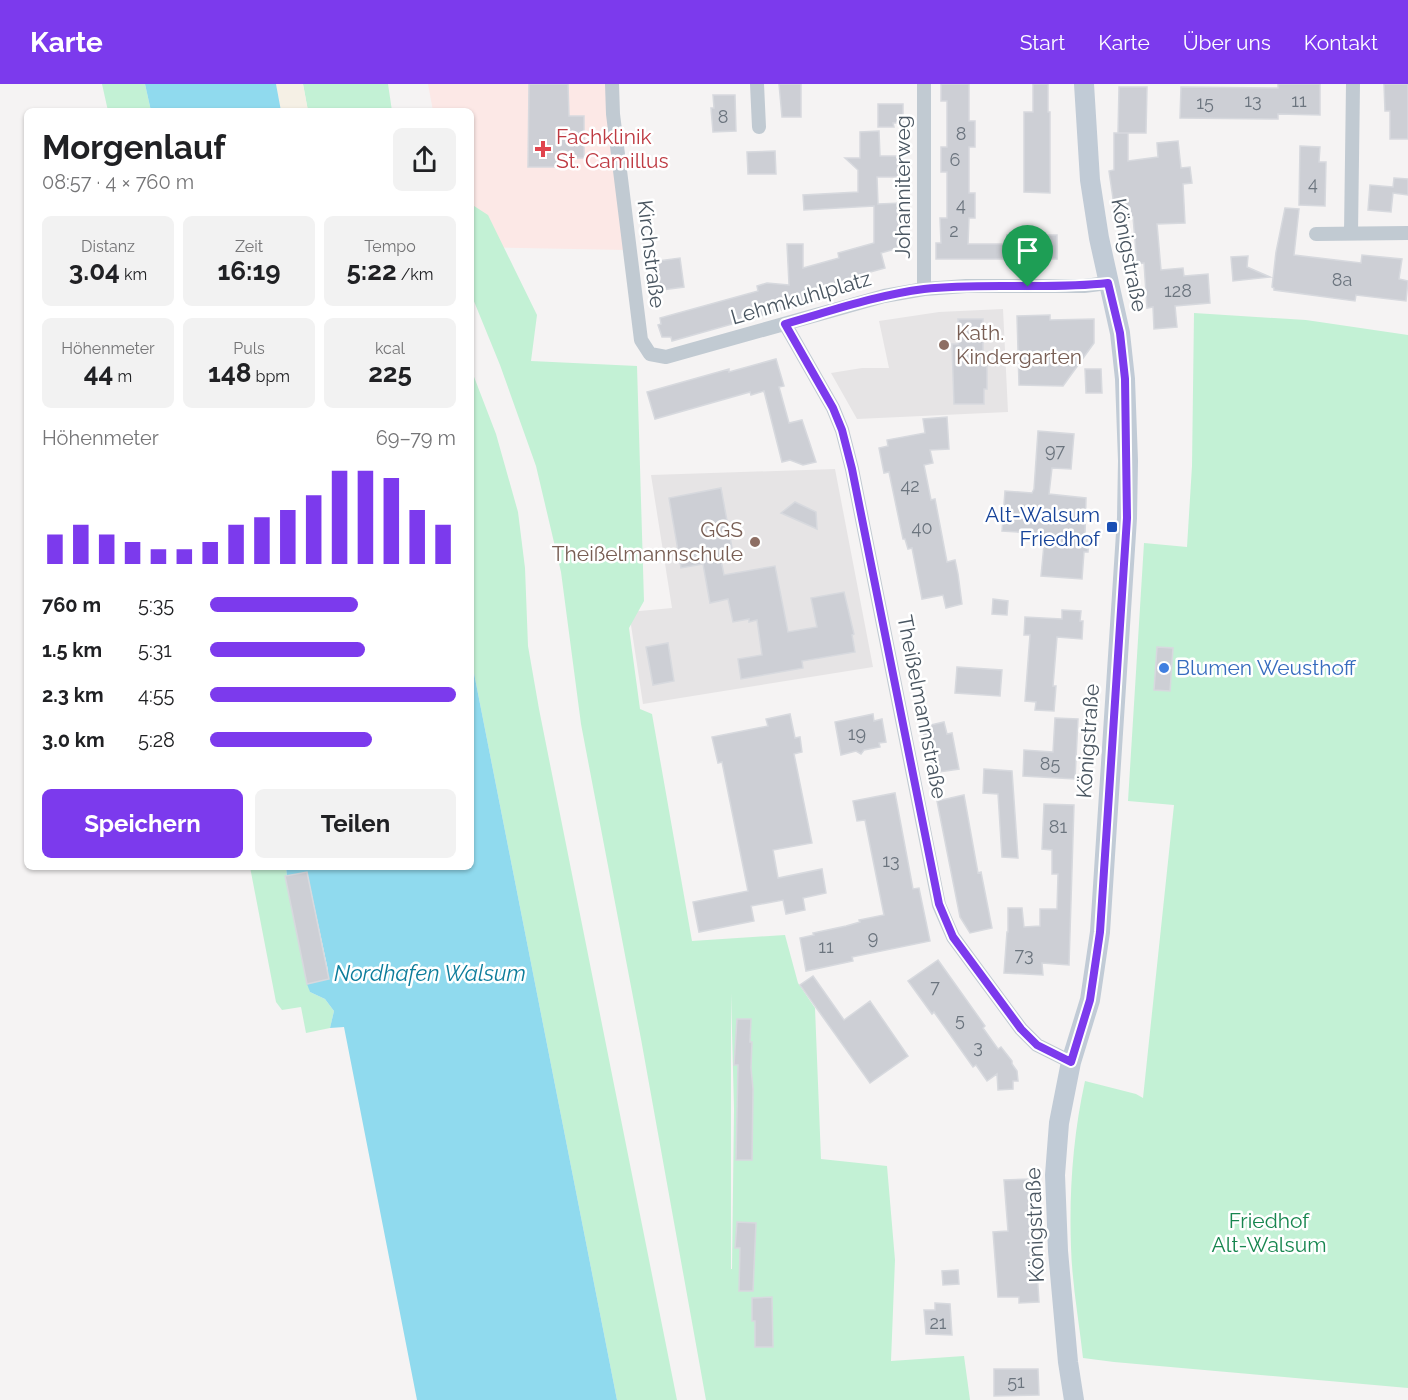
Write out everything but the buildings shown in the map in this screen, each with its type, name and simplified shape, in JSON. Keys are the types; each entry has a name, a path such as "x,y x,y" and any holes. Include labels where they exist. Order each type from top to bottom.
{"street":[{"name":"Kirchstraße","path":"612,84 613,114 641,340 650,354"},
{"path":"757,84 759,127"},
{"name":"Johanniterweg","path":"924,84 924,289"},
{"name":"Königstraße","path":"1074,1400 1068,1362 1058,1251 1055,1175 1059,1123 1071,1062 1090,1000 1100,932 1127,518 1125,379 1120,333 1108,283 1090,180 1084,84"},
{"path":"1351,233 1353,84"},
{"path":"1316,234 1408,233"},
{"name":"Lehmkuhlplatz","path":"650,354 666,357 884,296 924,289 966,286 1084,286 1108,283"},
{"name":"Theißelmannstraße","path":"785,324 833,408 842,430 852,469 939,904 953,937 1021,1029 1037,1045 1071,1062"}],"shaded area":[{"name":"Fachklinik St. Camillus","path":"428,84 609,84 627,250 474,247 474,108 432,108"},
{"name":"Kath. Kindergarten","path":"1003,309 1008,412 857,419 831,373 862,368 889,368 879,321 939,312"},
{"name":"GGS Theißelmannschule","path":"835,469 873,667 643,704 629,612 672,608 651,475"}],"green space":[{"path":"102,84 145,84 150,108 107,108"},
{"path":"303,84 388,84 392,108 307,108"},
{"path":"474,206 488,215 537,315 531,361 637,366 644,601 629,628 640,709 652,714 692,941 785,935 798,983 815,1008 821,1159 887,1166 895,1260 891,1361 964,1356 970,1400 706,1400 581,724 561,572 536,466 500,365 474,301","holes":["731,993 734,1109 731,1269"]},
{"name":"Friedhof Alt-Walsum","path":"1194,313 1306,320 1408,335 1408,1388 1083,1358 1073,1275 1071,1205 1075,1143 1085,1081 1136,1094 1143,1098 1174,805 1128,801 1144,543 1187,547 1192,466"},
{"path":"474,377 496,434 518,512 525,568 528,646 539,709 677,1400 617,1400 474,673"},
{"path":"251,870 286,870 287,876 285,876 310,992 325,999 334,1011 330,1028 306,1033 301,1007 282,1010 276,1002"}],"sand":[{"path":"276,84 303,84 307,108 280,108"}],"water":[{"path":"145,84 276,84 280,108 150,108"},
{"name":"Nordhafen Walsum","path":"474,673 617,1400 417,1400 344,1027 330,1028 334,1011 325,999 310,992 307,984 328,979 328,970 307,872 287,876 286,870 474,870"}],"place":[{"name":"Fachklinik St. Camillus","path":"543,149"},
{"name":"Kath. Kindergarten","path":"944,345"},
{"name":"Alt-Walsum Friedhof","path":"1112,527"},
{"name":"GGS Theißelmannschule","path":"755,542"},
{"name":"Blumen Weusthoff","path":"1164,668"}],"route":[{"path":"1108,283 1120,333 1125,379 1128,461 1127,518 1100,932 1090,1000 1071,1062 1037,1045 1021,1029 953,937 939,904 852,469 842,430 833,408 785,324 884,296 924,289 966,286 1028,287 1108,283"}]}
